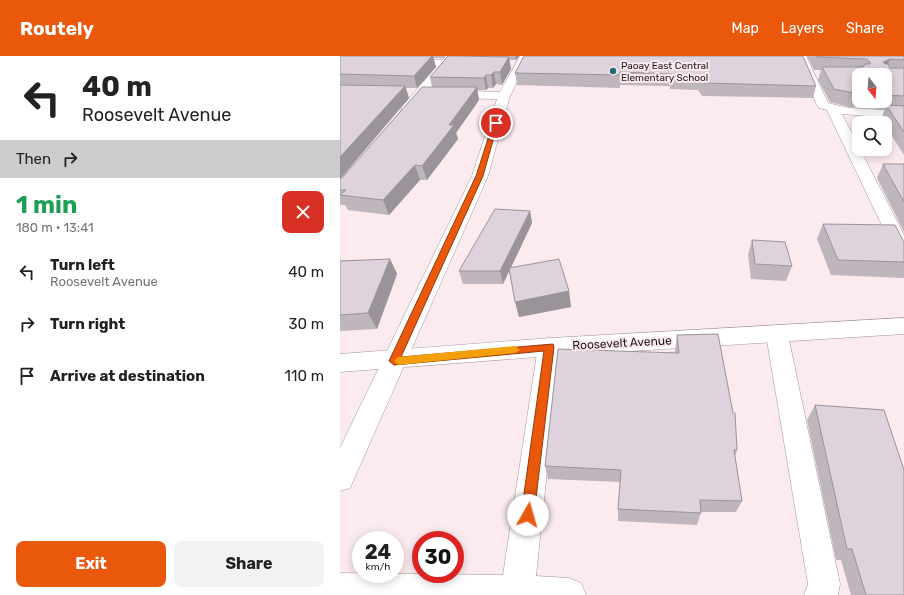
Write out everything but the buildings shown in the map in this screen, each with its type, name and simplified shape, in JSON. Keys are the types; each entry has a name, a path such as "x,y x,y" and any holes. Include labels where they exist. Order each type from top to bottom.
{"street":[{"path":"801,56 823,105 833,109 861,113 904,115"},
{"path":"393,62 449,60 483,64"},
{"path":"400,118 449,60"},
{"path":"340,478 480,176 504,96 517,62"},
{"path":"809,74 823,74"},
{"path":"405,93 504,96"},
{"path":"833,109 904,253"},
{"name":"Roosevelt Avenue","path":"340,363 394,361 550,347 776,335 904,326"},
{"path":"776,335 824,584 821,595"},
{"path":"518,593 550,347"},
{"path":"340,590 570,595"}],"slow traffic":[{"path":"398,361 515,350"}],"place":[{"name":"Paoay East Central Elementary School","path":"613,71"}],"route":[{"path":"496,123 480,176 394,361 550,347 528,515"}]}
